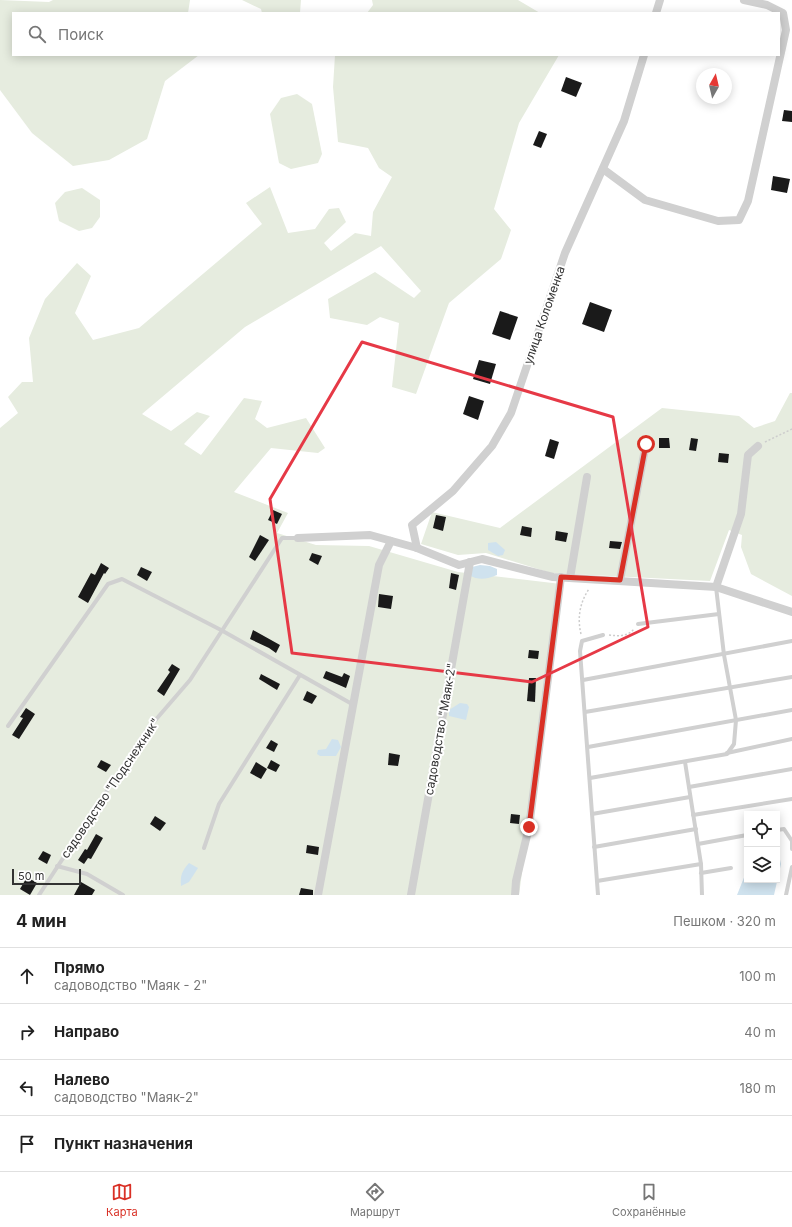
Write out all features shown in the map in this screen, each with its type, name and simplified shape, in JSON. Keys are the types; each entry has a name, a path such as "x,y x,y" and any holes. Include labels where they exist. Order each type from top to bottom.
{"street":[{"path":"656,12 660,0"},
{"path":"603,169 646,200 718,221 740,220 748,201 786,30 782,13 767,5 744,0"},
{"name":"улица Коломенка","path":"417,548 412,525 453,491 463,480 492,446 511,413 565,253 624,120 644,56"},
{"path":"620,580 646,444"},
{"path":"716,587 741,514 748,455 758,446"},
{"path":"570,578 588,477"},
{"path":"298,538 370,536 417,548 459,565 482,559 561,577 716,587 792,612"},
{"path":"318,895 352,704 379,565 391,541"},
{"name":"садоводство \"Маяк-2\"","path":"411,895 470,562"},
{"path":"515,895 516,881 529,827 561,577"}],"lane":[{"name":"садоводство \"Подснежник\"","path":"39,895 146,732 190,680 282,538 298,538"},
{"path":"8,726 108,584 122,579 222,630 352,704"},
{"path":"716,587 724,655 736,720 734,744 727,754"},
{"path":"638,624 719,614"},
{"path":"598,895 580,651 582,641 603,635"},
{"path":"583,680 724,655 792,641"},
{"path":"204,848 219,804 300,675"},
{"path":"585,712 792,677"},
{"path":"588,747 792,710"},
{"path":"590,778 727,754 792,739"},
{"path":"685,762 702,864 702,895"},
{"path":"689,787 792,769"},
{"path":"592,814 690,797"},
{"path":"693,815 792,799"},
{"path":"594,847 696,829"},
{"path":"780,830 784,829 792,841 792,849"},
{"path":"698,844 744,836"},
{"path":"597,881 702,864"},
{"path":"57,866 87,874 123,895"},
{"path":"786,895 792,867"},
{"path":"701,874 731,868"}],"path":[{"path":"758,446 792,429"},
{"path":"582,641 580,610 582,598 589,589 591,579"},
{"path":"603,635 620,636 629,634 638,624"}],"highlighted area":[{"path":"362,342 613,417 648,627 532,682 292,653 270,499"}],"shaded area":[{"path":"0,0 49,2 53,0 190,0 188,12 12,12 12,56 198,56 165,81 147,139 109,160 73,166 32,133 0,90"},
{"path":"242,0 301,0 300,12 262,12 261,9"},
{"path":"372,0 518,0 538,12 368,12 373,5"},
{"path":"335,56 558,56 519,123 494,209 511,230 501,259 449,303 416,394 392,387 399,323 380,317 367,325 330,318 328,299 375,272 414,298 421,291 381,246 245,327 142,414 171,431 197,412 210,416 184,444 201,455 244,398 262,401 255,419 267,428 306,418 325,448 318,453 271,448 234,492 288,513 277,533 316,545 369,546 458,572 561,584 519,895 0,895 0,428 18,413 8,397 22,382 33,382 29,338 45,299 77,263 91,276 75,313 93,340 139,328 262,224 246,203 270,187 288,233 315,229 329,209 339,208 346,222 324,243 331,251 355,233 371,236 373,212 392,177 379,168 368,148 338,142 333,87"},
{"path":"297,94 312,104 322,154 318,163 291,169 279,163 270,114 281,98"},
{"path":"82,188 100,200 100,217 92,228 79,231 59,221 55,203 65,192"},
{"path":"790,393 792,393 792,596 751,574 741,547 742,535 729,530 710,581 551,573 486,553 458,555 421,544 432,512 500,528 662,408 739,416 754,428 775,421"}],"water":[{"path":"496,542 505,550 503,555 498,556 488,550 488,543"},
{"path":"480,565 490,566 497,569 497,575 483,579 469,575 472,567"},
{"path":"460,703 467,704 469,707 466,720 449,716 449,710"},
{"path":"332,739 338,740 341,747 336,756 320,756 317,754 318,750 326,749"},
{"path":"189,863 198,868 189,882 181,886 182,873"},
{"path":"744,878 744,883 777,883 774,895 737,895"}],"building":[{"path":"566,77 582,83 576,97 561,91"},
{"path":"784,110 792,111 792,122 782,121"},
{"path":"539,131 547,134 541,148 533,145"},
{"path":"773,176 790,179 787,193 771,190"},
{"path":"590,302 612,310 604,332 582,324"},
{"path":"500,311 518,317 510,340 492,334"},
{"path":"479,360 496,364 490,384 473,379"},
{"path":"469,396 484,401 478,420 463,414"},
{"path":"659,438 669,438 670,448 659,448"},
{"path":"691,438 698,439 696,451 689,450"},
{"path":"550,439 559,442 554,459 545,456"},
{"path":"719,453 729,454 728,463 718,462"},
{"path":"273,510 282,514 277,524 268,520"},
{"path":"436,515 446,517 443,531 433,528"},
{"path":"522,526 532,528 531,537 520,535"},
{"path":"556,531 568,533 566,542 555,540"},
{"path":"260,535 269,540 255,561 249,557"},
{"path":"610,541 622,542 620,549 609,548"},
{"path":"312,553 322,556 318,565 309,560"},
{"path":"101,563 109,568 105,574 104,573 88,603 78,597 91,573 95,575"},
{"path":"141,567 152,572 147,581 137,575"},
{"path":"451,573 459,575 456,590 449,588"},
{"path":"379,594 393,596 391,609 378,607"},
{"path":"253,630 280,645 276,653 250,639"},
{"path":"529,650 539,651 538,659 528,658"},
{"path":"172,664 180,669 164,696 157,691 170,672 168,670"},
{"path":"326,671 342,677 344,673 350,676 346,688 323,678"},
{"path":"261,674 280,684 277,690 259,679"},
{"path":"529,678 536,678 535,702 527,701"},
{"path":"307,691 317,696 312,704 303,700"},
{"path":"26,708 35,714 19,739 12,735 23,718 20,717"},
{"path":"271,740 278,744 274,752 266,748"},
{"path":"389,753 400,755 398,766 388,765"},
{"path":"101,760 111,765 106,772 97,767"},
{"path":"271,760 280,765 276,772 267,768"},
{"path":"256,762 267,769 261,779 250,773"},
{"path":"511,814 520,815 519,824 510,823"},
{"path":"155,816 166,823 160,831 150,824"},
{"path":"96,834 103,838 91,859 88,858 84,864 78,860 85,849 87,850"},
{"path":"307,845 319,847 318,855 306,853"},
{"path":"43,851 51,855 47,864 38,859"},
{"path":"27,877 37,883 30,895 20,889"},
{"path":"81,882 95,890 92,895 74,895"},
{"path":"301,888 313,890 313,895 299,895"}],"route":[{"path":"529,827 543,729 561,577 620,580 646,444"}]}
